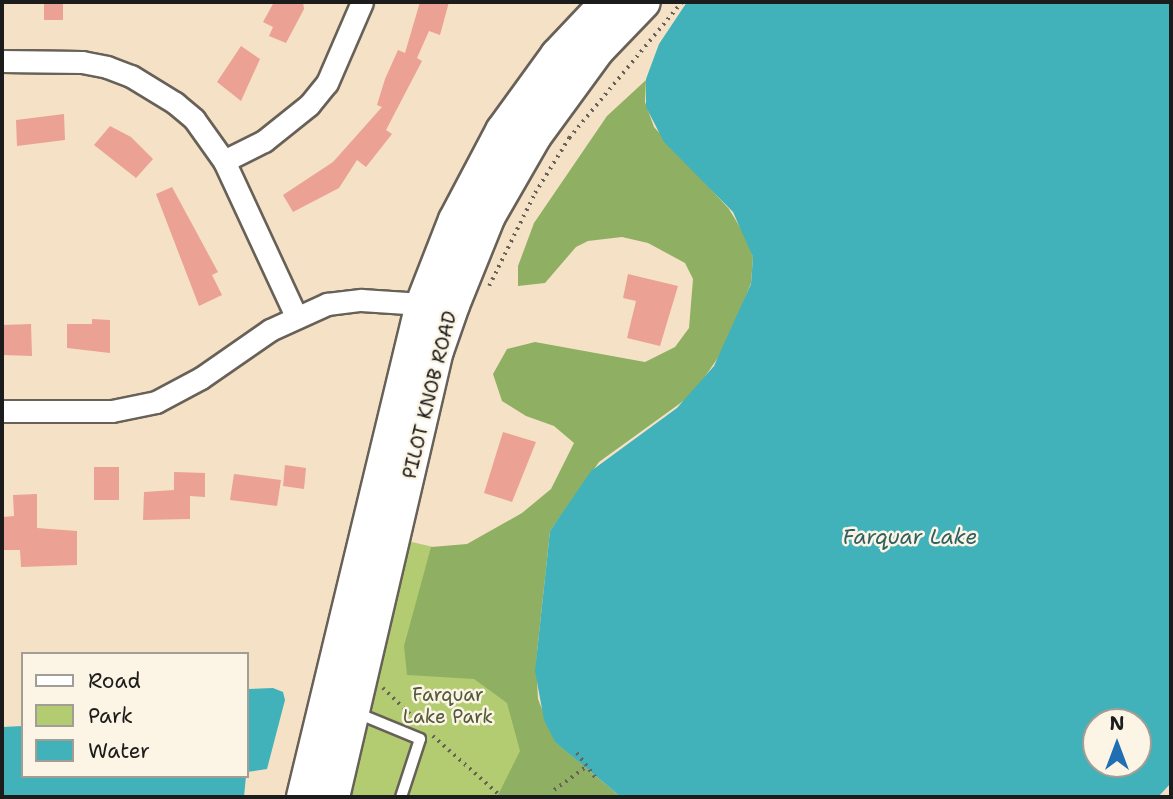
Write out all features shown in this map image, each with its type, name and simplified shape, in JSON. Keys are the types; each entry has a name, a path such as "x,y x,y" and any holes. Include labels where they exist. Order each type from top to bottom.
{"main road":[{"name":"PILOT KNOB ROAD","path":"334,797 346,710 422,304 455,220 502,131 557,55 607,2"},
{"name":"PILOT KNOB ROAD","path":"303,797 346,710 438,351 453,305 489,216 535,136 598,50 644,2"},
{"path":"422,304 453,305"}],"street":[{"path":"224,161 264,141 310,105 327,83 362,2"},
{"path":"2,61 82,62 131,76 194,119 224,161 296,316"},
{"path":"2,411 112,411 156,402 296,316 327,304 361,300 422,304"}],"lane":[{"path":"346,710 420,739 401,797"}],"path":[{"path":"487,291 535,193 569,138 682,2"},
{"path":"346,710 383,688 386,675"},
{"path":"383,688 419,724"},
{"path":"429,732 502,797"},
{"path":"577,753 597,780"},
{"path":"554,790 587,766"}],"green space":[{"path":"646,80 645,102 654,127 729,209 746,237 753,257 751,283 726,346 693,394 599,462 550,531 536,662 538,699 555,742 621,797 497,797 520,751 507,703 474,679 407,675 404,646 431,547 467,544 522,513 551,489 574,443 554,426 526,416 502,401 493,374 507,349 535,342 645,362 675,347 689,328 693,279 685,263 648,243 622,237 588,241 576,247 545,283 518,286 518,266 534,223 607,116"},
{"name":"Farquar Lake Park","path":"395,538 523,568 546,568 537,631 537,696 544,720 600,783 621,797 333,797"}],"water":[{"name":"Farquar Lake","path":"687,2 1171,2 1171,783 1158,797 621,797 555,742 544,720 535,671 550,531 591,471 677,408 714,366 751,284 753,257 733,212 664,142 646,107 646,79 659,44"},
{"path":"273,688 283,692 285,700 267,769 248,772 248,689"},
{"path":"21,726 21,778 246,778 244,797 2,797 2,727"}],"building":[{"path":"44,2 63,2 63,20 44,20"},
{"path":"274,2 303,2 304,9 286,43 269,36 273,27 263,22"},
{"path":"420,2 449,2 440,35 429,31 417,58 422,61 386,130 392,134 366,167 357,160 339,188 293,212 283,195 333,162 382,107 377,105 385,79 398,50 405,53"},
{"path":"241,46 260,59 241,101 217,82"},
{"path":"64,114 65,140 17,146 16,120"},
{"path":"110,126 131,137 153,159 136,178 94,145"},
{"path":"172,187 218,272 212,275 222,295 199,306 156,194"},
{"path":"628,274 678,286 660,346 627,338 636,301 623,298"},
{"path":"92,319 110,320 110,353 67,348 67,324 92,324"},
{"path":"31,324 32,356 2,355 2,325"},
{"path":"503,432 536,442 512,502 484,493"},
{"path":"285,465 306,468 304,489 283,486"},
{"path":"94,467 119,467 119,500 94,500"},
{"path":"174,472 205,473 205,497 190,496 190,519 143,520 144,492 174,490"},
{"path":"234,474 281,480 277,506 230,500"},
{"path":"37,494 37,528 77,531 77,565 21,567 20,550 4,550 3,517 14,516 13,495"}]}
